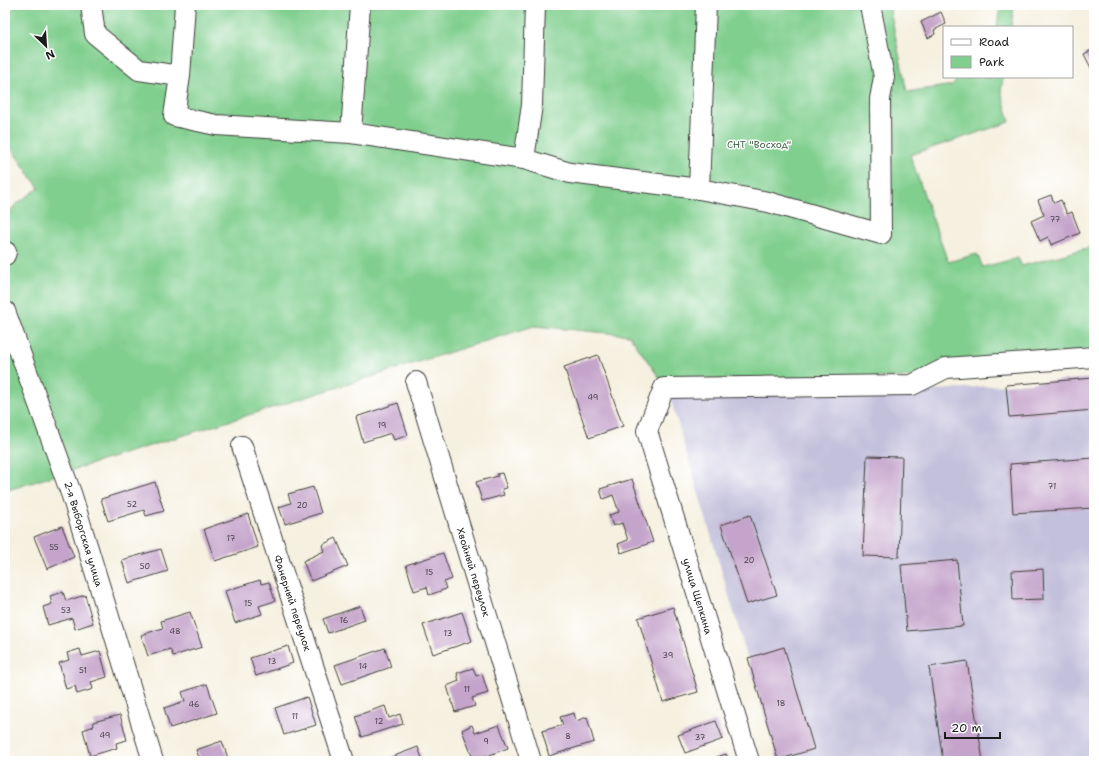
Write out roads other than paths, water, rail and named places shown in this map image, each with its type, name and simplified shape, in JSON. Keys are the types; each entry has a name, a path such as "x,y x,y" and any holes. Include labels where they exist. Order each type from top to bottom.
{"street":[{"path":"91,5 95,34 139,70 180,76"},
{"path":"185,5 180,76 174,116 216,125 351,133 524,160 570,173 699,189 768,202 881,234 880,99 884,77 870,5"},
{"path":"351,133 360,5"},
{"path":"524,160 532,105 535,5"},
{"path":"699,189 706,5"},
{"name":"2-я Выборгская улица","path":"5,311 72,496 153,761"},
{"name":"улица Щепкина","path":"750,761 647,431 664,388 912,385 946,368 1094,357"},
{"name":"Хвойный переулок","path":"416,382 531,761"},
{"name":"Фанерный переулок","path":"242,446 344,761"}],"park label":[{"name":"СНТ \"Восход\"","path":"759,144"}]}
